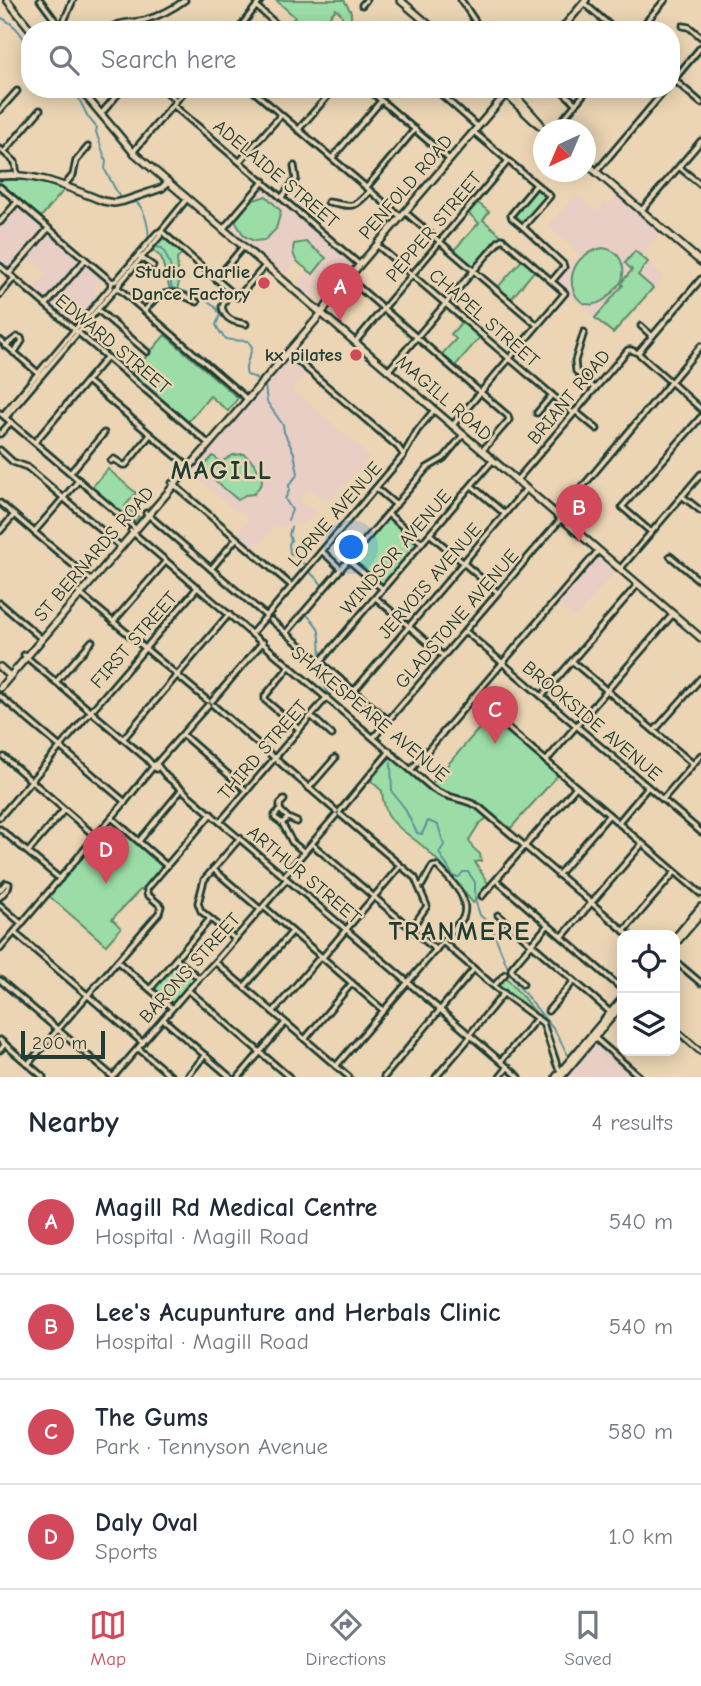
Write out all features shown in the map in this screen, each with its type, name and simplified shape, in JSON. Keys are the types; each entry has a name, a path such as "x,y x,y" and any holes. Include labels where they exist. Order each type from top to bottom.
{"main road":[{"path":"7,0 24,21"},
{"path":"400,0 424,20"},
{"path":"568,21 585,1"},
{"name":"MAGILL ROAD","path":"88,98 133,152 701,638"},
{"name":"PENFOLD ROAD","path":"319,312 502,98"},
{"path":"513,98 535,119"},
{"path":"596,172 700,259"},
{"path":"0,176 35,177 103,201 121,202 162,188 168,182"},
{"name":"ST BERNARDS ROAD","path":"0,686 246,398 289,353 319,312"},
{"name":"ST BERNARDS ROAD","path":"256,387 319,312"},
{"path":"0,667 9,675"},
{"path":"680,932 701,907"},
{"path":"680,938 701,914"},
{"path":"555,1077 561,1074 617,1006"},
{"path":"612,1014 617,1010"},
{"path":"561,1074 570,1060 593,1037"}],"street":[{"path":"40,0 54,21"},
{"path":"62,21 73,0"},
{"path":"139,21 154,17 185,0"},
{"path":"362,5 366,0"},
{"path":"461,0 475,21"},
{"path":"646,21 664,0"},
{"path":"585,1 606,21"},
{"path":"245,21 259,3 275,21"},
{"path":"683,26 689,27 701,37"},
{"path":"680,71 701,47"},
{"path":"680,86 701,103"},
{"path":"0,110 17,91"},
{"path":"101,114 114,98"},
{"name":"ADELAIDE STREET","path":"171,98 360,265"},
{"path":"133,152 179,98"},
{"path":"260,98 368,189 440,242 537,326"},
{"path":"298,130 326,98"},
{"path":"378,98 450,160"},
{"path":"444,98 508,161 550,196 523,227"},
{"path":"570,98 576,104"},
{"path":"563,119 581,98"},
{"path":"596,172 658,98"},
{"path":"333,158 381,101"},
{"path":"17,175 15,162 2,151 40,110"},
{"path":"240,161 281,115"},
{"path":"328,202 357,205 415,129"},
{"path":"641,211 701,141"},
{"path":"64,186 73,175 76,162 88,147"},
{"name":"PEPPER STREET","path":"355,342 508,161"},
{"path":"282,197 296,180 294,166"},
{"path":"679,167 701,186"},
{"path":"223,229 264,181"},
{"path":"537,185 511,215 563,264 564,267 552,281"},
{"path":"0,187 246,398"},
{"path":"3,415 188,199"},
{"path":"0,222 17,202"},
{"path":"9,274 48,229"},
{"path":"161,231 237,297 265,266"},
{"path":"389,369 502,239 552,281 565,293 453,426"},
{"name":"CHAPEL STREET","path":"377,245 552,395 597,429"},
{"path":"216,279 243,247"},
{"path":"140,257 153,266"},
{"path":"46,305 85,260"},
{"name":"EDWARD STREET","path":"0,266 208,443"},
{"path":"0,295 15,278"},
{"path":"348,278 509,418 482,452"},
{"name":"BRIANT ROAD","path":"516,481 625,353 631,350 638,353 701,279"},
{"path":"90,316 116,285"},
{"path":"144,310 154,300 171,292 197,302"},
{"path":"230,292 223,303 223,311 231,321 246,324"},
{"path":"98,309 148,352"},
{"path":"641,326 652,336"},
{"path":"3,415 76,331"},
{"path":"584,332 575,361 576,371 594,389"},
{"path":"5,346 18,337 21,338 22,341 14,353"},
{"path":"0,340 39,373"},
{"name":"GLADSTONE AVENUE","path":"374,737 498,593 701,346"},
{"path":"289,353 398,447 403,456"},
{"path":"638,353 701,409"},
{"path":"35,442 107,357"},
{"path":"87,381 188,466"},
{"path":"537,413 552,395"},
{"name":"LORNE AVENUE","path":"252,633 403,456 417,431 434,410"},
{"name":"SHAKESPEARE AVENUE","path":"3,415 71,472 166,561 411,770 440,793 476,804 624,930"},
{"path":"651,532 622,507 701,417"},
{"path":"0,434 11,422"},
{"path":"71,472 104,433"},
{"path":"111,461 114,458 126,466 150,435"},
{"path":"286,633 427,467 444,458 463,435"},
{"path":"398,447 408,448"},
{"path":"0,450 13,462 27,467 120,546"},
{"path":"0,462 5,455"},
{"name":"WINDSOR AVENUE","path":"320,662 493,460"},
{"path":"620,569 701,474"},
{"path":"34,532 79,480"},
{"path":"173,484 292,586"},
{"path":"472,486 505,514"},
{"path":"376,488 396,505"},
{"name":"JERVOIS AVENUE","path":"354,691 526,489"},
{"path":"682,496 701,511"},
{"path":"0,503 91,580"},
{"path":"147,514 266,616"},
{"path":"388,514 422,543"},
{"path":"0,531 14,515"},
{"path":"430,534 498,593"},
{"path":"211,569 236,539"},
{"path":"321,551 341,569"},
{"path":"411,770 598,551"},
{"path":"670,556 701,582"},
{"path":"348,560 383,589"},
{"path":"113,622 166,561"},
{"path":"542,696 638,584"},
{"name":"FIRST STREET","path":"0,817 198,587"},
{"path":"79,593 415,878 427,907 411,929"},
{"path":"375,598 443,656"},
{"path":"0,603 41,638"},
{"path":"123,739 229,614"},
{"path":"546,761 673,614"},
{"path":"271,620 388,720"},
{"name":"BROOKSIDE AVENUE","path":"465,631 701,832"},
{"path":"56,682 92,640"},
{"path":"0,949 263,642"},
{"name":"ARTHUR STREET","path":"26,656 519,1077"},
{"path":"572,661 693,764"},
{"path":"290,666 264,698 299,729"},
{"path":"655,730 701,678"},
{"path":"0,696 125,803"},
{"name":"THIRD STREET","path":"220,822 327,697"},
{"path":"473,698 701,894"},
{"path":"311,716 332,735"},
{"path":"183,735 247,791"},
{"name":"BARONS STREET","path":"113,1077 262,908 304,852 390,751"},
{"path":"663,800 701,755"},
{"path":"4,757 96,837"},
{"path":"309,788 335,758"},
{"path":"482,896 576,787"},
{"path":"618,823 648,787"},
{"path":"139,841 182,789"},
{"path":"284,800 275,817 282,823 292,842 304,852"},
{"path":"28,852 64,810"},
{"path":"280,810 297,822"},
{"path":"28,1064 160,910 161,906 146,890 211,814"},
{"path":"558,874 609,815"},
{"path":"112,818 167,866"},
{"path":"282,823 288,818"},
{"path":"0,829 60,879"},
{"path":"235,939 201,911 198,903 202,882 240,838"},
{"path":"312,844 436,950"},
{"path":"562,937 642,844"},
{"path":"273,1012 401,866"},
{"path":"336,1066 463,918 464,898 437,866 432,867 419,886"},
{"path":"213,869 384,1011"},
{"path":"629,930 675,872"},
{"path":"496,880 617,985"},
{"path":"0,890 6,883 9,884 0,897"},
{"path":"0,905 22,924"},
{"path":"498,915 612,1014"},
{"path":"150,989 210,919"},
{"path":"523,984 511,970 512,965 548,925"},
{"path":"244,987 292,932"},
{"path":"15,933 143,1043"},
{"path":"443,942 494,986 537,1018 544,1026 561,1074"},
{"path":"176,959 199,978"},
{"path":"117,961 172,1008"},
{"path":"215,962 349,1077"},
{"path":"680,965 701,982"},
{"path":"384,1077 474,969"},
{"path":"494,986 505,974"},
{"path":"0,980 113,1077"},
{"path":"548,1011 574,981"},
{"path":"305,1039 352,984"},
{"path":"188,990 289,1077"},
{"path":"436,1077 504,993"},
{"path":"501,1061 537,1018"},
{"path":"163,1019 230,1077"},
{"path":"239,1077 285,1022"},
{"path":"680,1033 701,1052"},
{"path":"593,1037 640,1077"},
{"path":"0,1040 43,1077"},
{"path":"0,1050 5,1044"},
{"path":"138,1048 172,1077"},
{"path":"187,1077 205,1055"},
{"path":"499,1077 508,1067"},
{"path":"335,1077 341,1070"}],"shaded area":[{"path":"264,185 355,263 325,298 319,292 312,299 296,285 307,272 296,261 284,274 229,229"},
{"path":"576,194 596,212 604,203 608,206 618,194 661,232 644,252 649,257 646,260 664,276 613,333 555,283 580,254 548,226"},
{"path":"18,206 43,228 8,270 0,263 0,227"},
{"path":"48,233 80,259 46,300 33,290 46,274 27,258"},
{"path":"84,263 102,279 93,290 100,296 75,325 50,303"},
{"path":"287,354 309,370 291,392 303,398 371,458 330,500 325,500 310,489 299,499 317,515 305,523 274,527 252,552 234,537 249,518 241,510 237,512 189,471"},
{"path":"598,557 615,572 575,618 558,603"},
{"path":"596,1043 635,1077 566,1077"}],"green space":[{"path":"276,0 344,0 351,12 351,21 342,21 336,9 326,21 291,21 295,17"},
{"path":"0,180 36,180 64,190 41,217 0,183"},
{"path":"535,188 547,194 547,197 522,225 512,216"},
{"path":"266,196 281,211 276,229 265,240 254,241 244,236 235,221 251,201"},
{"path":"477,202 489,212 483,220 502,236 474,268 454,250 479,223 468,213"},
{"path":"164,235 183,252 177,259 177,291 170,290 161,257 151,249"},
{"path":"306,242 326,258 313,274 298,262 293,250 294,244"},
{"path":"603,248 614,252 621,261 621,283 632,270 625,263 635,251 648,262 638,275 653,288 613,333 595,318 623,285 620,283 605,299 591,304 581,301 574,292 572,280 575,267 585,255"},
{"path":"523,259 535,270 511,299 497,288"},
{"path":"463,321 480,337 455,366 442,354 456,339 451,334"},
{"path":"165,335 238,398 228,411 210,396 188,422 132,373"},
{"path":"244,454 258,470 261,469 262,483 254,494 245,495 238,500 201,469 213,456 221,462 233,455"},
{"path":"108,469 136,493 125,506 139,517 135,521 92,487"},
{"path":"389,516 421,543 383,586 351,559"},
{"path":"491,715 559,774 509,830 474,802 430,785"},
{"path":"394,754 433,789 479,807 487,818 479,824 469,840 480,854 481,861 475,862 489,885 473,903 432,855 396,825 387,812 382,791 369,779"},
{"path":"112,821 164,866 112,919 121,928 106,945 49,896"},
{"path":"176,959 199,978 172,1008 150,989"},
{"path":"505,976 540,1018 499,988 498,984"}],"waterway":[{"path":"0,17 21,34"},
{"path":"78,98 97,128 106,161 105,170 122,201"},
{"path":"127,203 136,202 142,209 149,237"},
{"path":"156,247 162,248 169,261 172,288 212,304 220,315 216,325 226,338 248,341 252,347 246,371 247,375 258,381"},
{"path":"262,384 265,386 267,402 283,425 294,453 298,474 289,485 285,499 292,510 288,520"},
{"path":"291,527 290,553 298,557 306,567"},
{"path":"308,570 322,585"},
{"path":"308,616 318,629 321,655"},
{"path":"322,666 321,677 328,693"},
{"path":"391,763 392,792 404,807 417,833 422,834 428,821 438,825 444,845 439,853 454,877 468,872 475,882 475,900 480,915 491,926 512,978 555,1031 569,1057"}],"place":[{"name":"Studio Charlie Dance Factory","path":"264,283"},
{"name":"Magill Rd Medical Centre","path":"340,321"},
{"name":"kx pilates","path":"356,355"},
{"name":"Lee's Acupunture and Herbals Clinic","path":"579,542"},
{"name":"The Gums","path":"495,744"},
{"name":"Daly Oval","path":"106,884"}],"district":[{"name":"MAGILL","path":"222,471"},
{"name":"TRANMERE","path":"460,932"}]}
